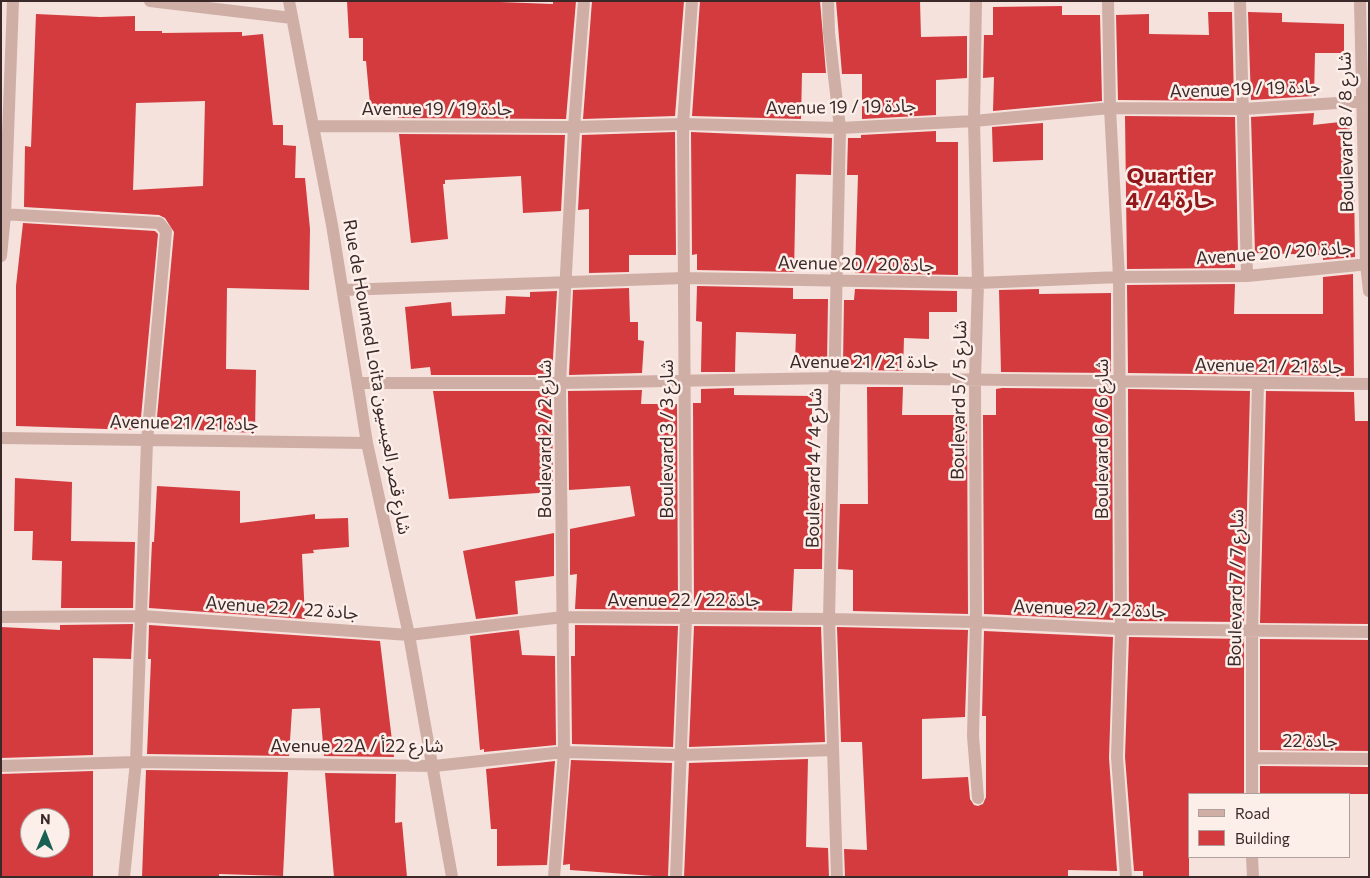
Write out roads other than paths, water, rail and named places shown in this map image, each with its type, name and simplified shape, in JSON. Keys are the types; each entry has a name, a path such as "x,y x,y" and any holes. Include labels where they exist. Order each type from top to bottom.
{"street":[{"path":"1,256 13,1"},
{"path":"150,1 292,18"},
{"name":"Rue de Houmed Loita شارع قصر العيسيون","path":"289,1 343,290 367,443 434,766 452,877"},
{"name":"Boulevard 2 / شارع 2","path":"554,877 564,752 560,384 574,127 584,1"},
{"name":"Boulevard 3 / شارع 3","path":"676,877 686,618 683,124 692,1"},
{"name":"Boulevard 4 / شارع 4","path":"828,1 829,33 840,128 835,281 829,619 837,877"},
{"name":"Boulevard 5 / شارع 5","path":"976,1 974,121 978,283 975,379 976,622 973,736 978,798"},
{"name":"Boulevard 6 / شارع 6","path":"1108,1 1110,108 1118,277 1121,629 1117,757 1126,877"},
{"path":"1240,1 1247,276"},
{"name":"Boulevard 8 / شارع 8","path":"1360,1 1366,101 1367,264 1369,291"},
{"name":"Avenue 19 / جادة 19","path":"313,126 574,127 683,124 840,128 974,121 1110,108 1243,109 1366,101"},
{"path":"3,214 159,223 166,231 147,441 136,762 124,877"},
{"name":"Avenue 20 / جادة 20","path":"343,290 684,278 978,283 1118,277 1247,276 1367,264"},
{"name":"Avenue 21 / جادة 21","path":"359,383 560,384 834,378 1369,384"},
{"name":"Boulevard 7 / شارع 7","path":"1252,793 1252,632 1258,383"},
{"name":"Avenue 21 / جادة 21","path":"1,438 367,443"},
{"name":"Avenue 22 / جادة 22","path":"1,616 142,616 408,635 563,617 829,619 976,622 1121,629 1369,632"},
{"name":"Avenue 22A / شارع 22أ","path":"1,766 136,762 434,766 564,752 681,755 833,750"},
{"name":"جادة 22","path":"1252,758 1369,759"},
{"path":"1252,858 1253,877"}],"district":[{"name":"Quartier 4 / حارة 4","path":"1170,189"}]}
